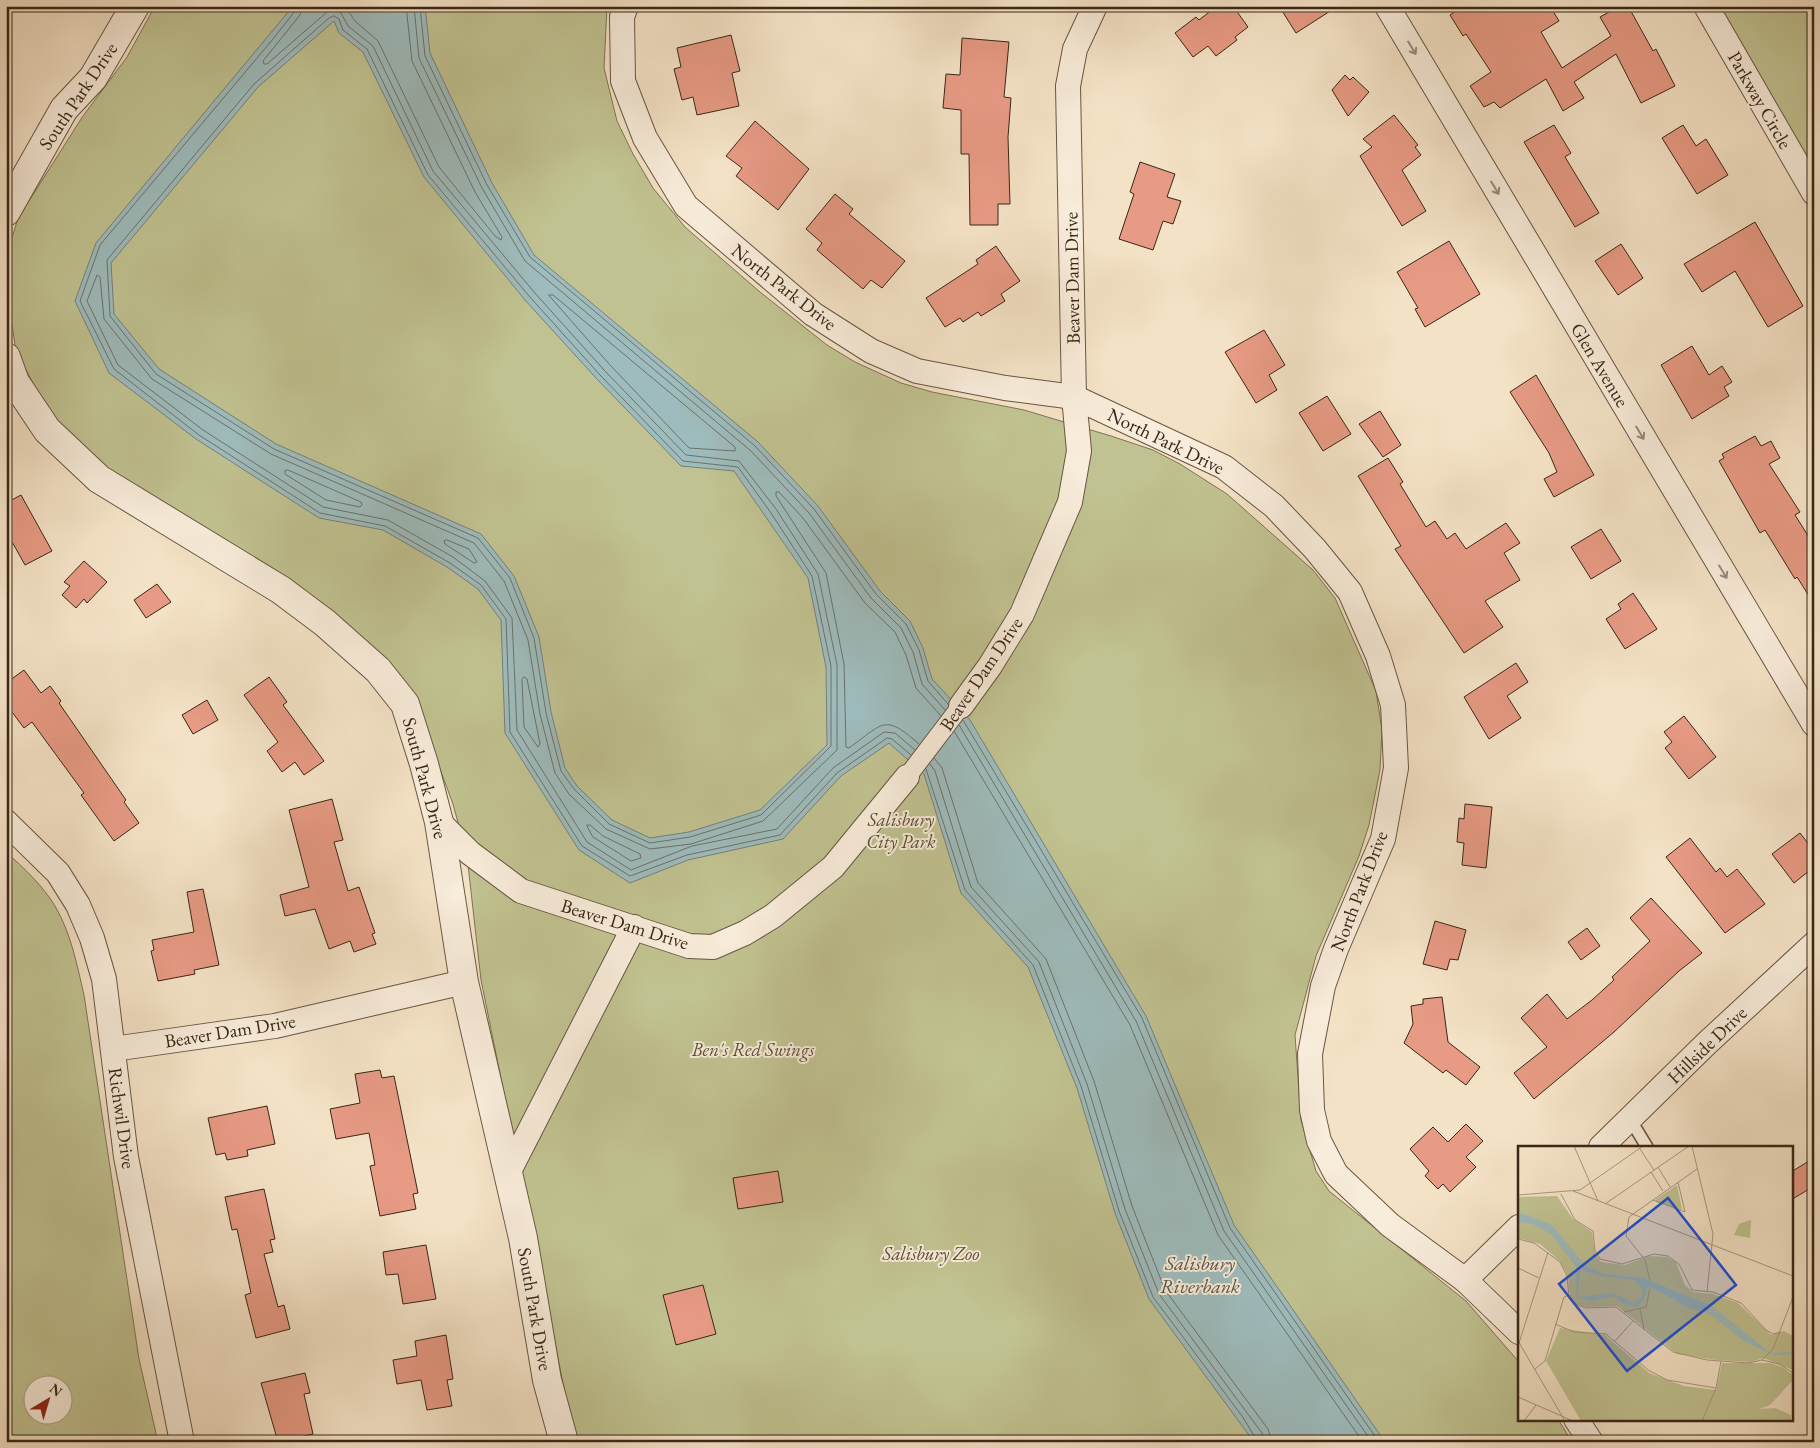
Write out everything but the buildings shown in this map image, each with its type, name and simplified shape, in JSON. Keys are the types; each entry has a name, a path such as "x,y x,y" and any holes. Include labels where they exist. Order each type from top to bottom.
{"street":[{"name":"South Park Drive","path":"9,201 64,110 94,78 135,6"},
{"name":"North Park Drive","path":"626,6 622,17 623,81 645,138 686,206 813,314 871,351 917,371 1005,388 1074,397 1224,467 1274,506 1315,549 1350,592 1378,656 1393,705 1396,768 1383,839 1336,949 1323,986 1310,1054 1312,1110 1319,1141 1336,1174 1390,1226 1465,1280 1518,1331"},
{"name":"Beaver Dam Drive","path":"439,822 470,852 521,891 689,946 712,947 745,932 773,916 833,867 907,777 990,666 1022,614 1070,502 1079,451 1074,397 1068,86 1074,49 1095,6"},
{"name":"Glen Avenue","path":"1387,6 1814,724"},
{"name":"Parkway Circle","path":"1706,6 1814,193"},
{"name":"South Park Drive","path":"6,357 15,382 47,430 99,479 281,590 325,623 378,670 405,704 424,764 439,822 464,982 522,1238 547,1380 564,1442"},
{"name":"Richwil Drive","path":"6,822 58,873 78,905 92,938 104,979 126,1158 182,1442"},
{"path":"508,1175 634,927"},
{"name":"Hillside Drive","path":"1602,1146 1812,952"},
{"name":"Beaver Dam Drive","path":"113,1049 276,1026 464,982"},
{"path":"1465,1280 1518,1228"},
{"path":"1577,1420 1590,1442"}],"lane":[{"path":"1630,1119 1646,1146"}],"green space":[{"name":"Salisbury City Park","path":"155,6 607,6 604,68 617,121 633,154 653,188 685,227 760,292 827,345 855,362 901,383 932,392 1024,410 1153,450 1180,464 1227,494 1313,570 1335,598 1376,691 1382,730 1380,770 1369,825 1359,856 1316,956 1295,1035 1301,1120 1316,1171 1329,1191 1466,1301 1518,1361 1518,1420 1559,1420 1572,1442 575,1442 481,980 467,856 453,804 415,702 385,659 346,623 305,593 101,470 74,442 43,402 16,351 6,285 9,248 18,218 83,116 127,57"},
{"path":"1709,6 1814,6 1814,181"},
{"path":"6,852 39,884 55,906 61,916 76,961 84,995 139,1359 158,1442 6,1442"}],"water":[{"name":"Salisbury Riverbank","path":"293,6 425,6 430,53 492,183 534,255 758,442 818,506 880,591 910,621 923,648 932,679 970,720 1146,1016 1234,1225 1385,1442 1254,1442 1149,1299 1115,1213 1077,1088 1028,967 961,893 924,774 889,743 841,776 783,839 688,860 630,883 579,850 505,733 501,620 478,589 447,567 383,530 319,518 196,439 109,373 75,301 96,243","holes":["334,21 339,33 363,52 424,177 525,300 596,378 681,466 734,471 808,578 826,667 827,745 760,810 689,832 650,838 612,820 577,786 565,768 551,712 539,637 514,576 481,534 276,444 159,369 114,314 111,263 258,87"]}],"park label":[{"name":"Ben's Red Swings","path":"753,1049"},
{"name":"Salisbury Zoo","path":"931,1253"}]}
